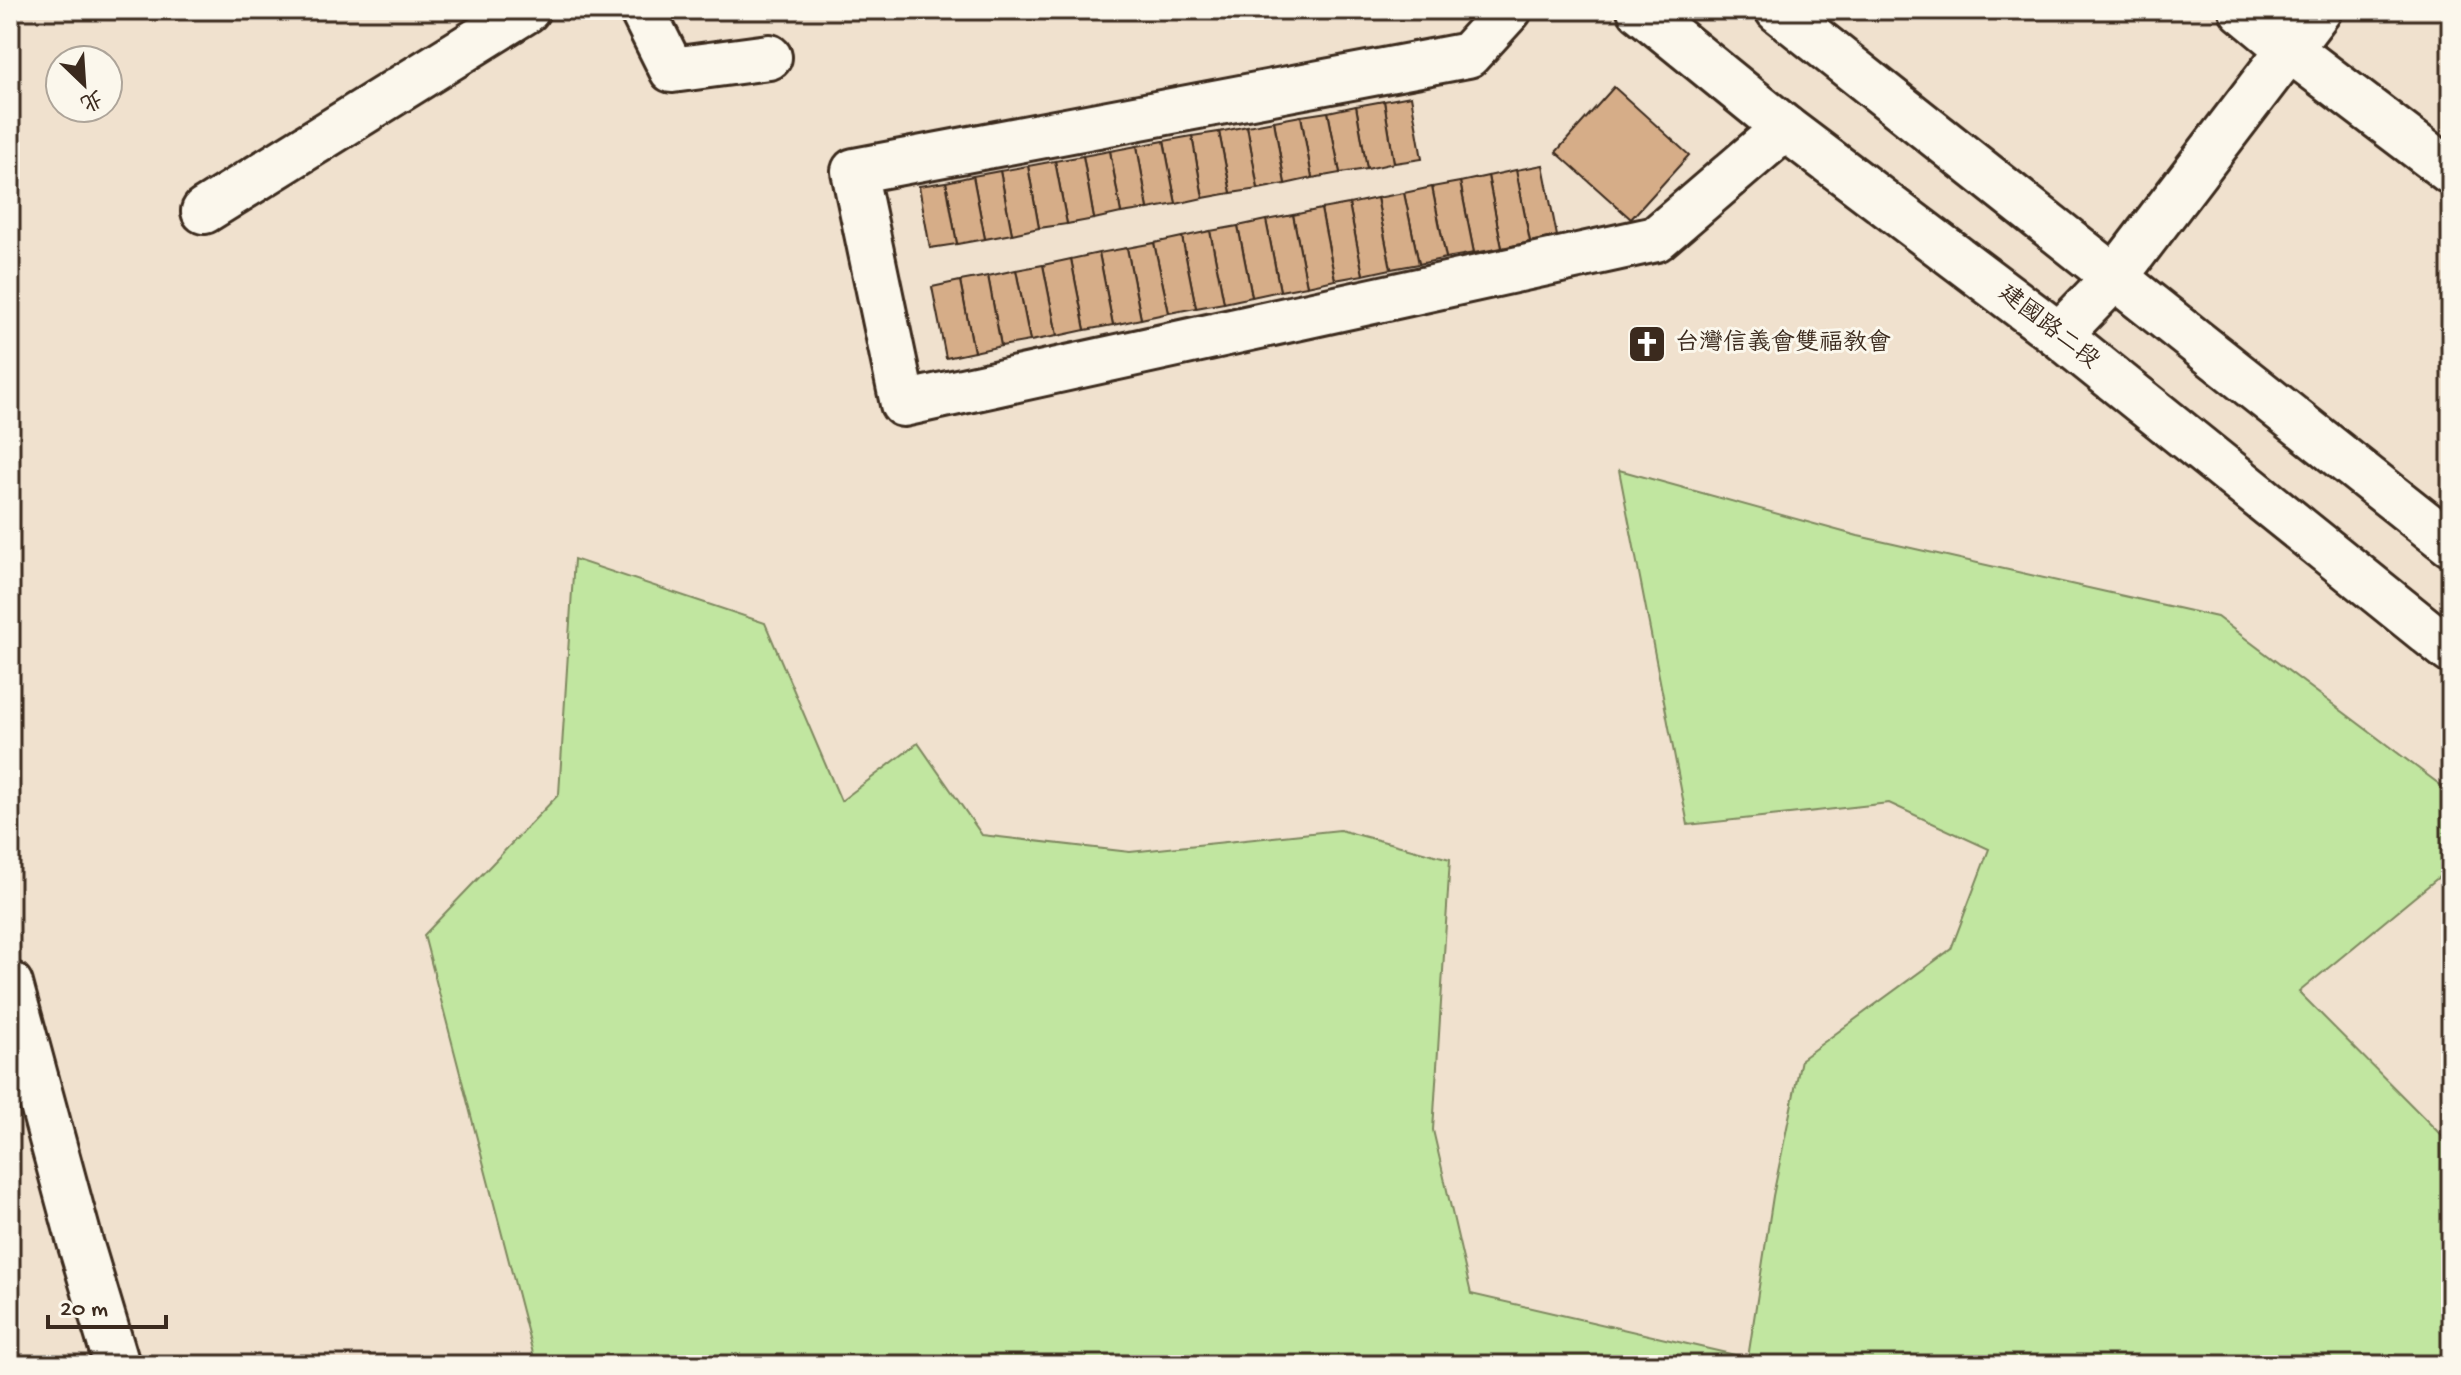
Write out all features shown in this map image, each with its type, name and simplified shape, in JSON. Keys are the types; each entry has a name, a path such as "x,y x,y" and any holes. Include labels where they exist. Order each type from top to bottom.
{"main road":[{"path":"204,211 527,10"},
{"path":"642,10 672,70 769,57"},
{"path":"1509,10 1468,55 854,171 903,404 1656,239 1785,128"},
{"name":"建國路二段","path":"1640,10 1785,128 2059,335 2451,651"},
{"path":"1778,10 2451,544"},
{"path":"2242,10 2451,172"},
{"path":"2059,335 2116,276 2319,10"},
{"path":"10,984 117,1365"}],"green space":[{"path":"1619,470 1858,536 2217,617 2451,793 2451,867 2299,992 2451,1145 2451,1365 536,1365 424,935 559,794 574,559 765,623 841,801 918,743 982,835 1130,852 1340,830 1450,859 1433,1130 1471,1294 1748,1358 1773,1196 1801,1059 1951,949 1989,849 1889,803 1688,825"}],"building":[{"path":"1614,87 1689,155 1631,219 1556,152"},
{"path":"1411,96 1422,159 1394,163 1384,101"},
{"path":"1384,101 1394,163 1367,169 1356,106"},
{"path":"1356,106 1367,169 1340,173 1328,112"},
{"path":"1328,112 1340,173 1312,178 1301,116"},
{"path":"1301,116 1312,178 1285,184 1274,121"},
{"path":"1274,121 1285,184 1258,189 1247,126"},
{"path":"1247,126 1258,189 1231,193 1219,132"},
{"path":"1219,132 1231,193 1203,198 1192,136"},
{"path":"1192,136 1203,198 1176,204 1164,141"},
{"path":"1164,141 1176,204 1148,209 1137,146"},
{"path":"1137,146 1148,209 1121,213 1110,151"},
{"path":"1110,151 1121,213 1094,219 1083,156"},
{"path":"1083,156 1094,219 1067,224 1055,161"},
{"path":"1055,161 1067,224 1039,228 1028,166"},
{"path":"1543,165 1557,236 1530,242 1516,170"},
{"path":"1028,166 1039,228 1012,234 1000,171"},
{"path":"1516,170 1530,242 1502,248 1488,176"},
{"path":"1000,171 1012,234 985,239 973,176"},
{"path":"973,176 985,239 957,244 946,182"},
{"path":"1488,176 1502,248 1474,253 1460,182"},
{"path":"946,182 957,244 930,248 919,186"},
{"path":"1460,182 1474,253 1446,258 1432,187"},
{"path":"1432,187 1446,258 1419,264 1404,193"},
{"path":"1404,193 1419,264 1391,269 1377,198"},
{"path":"1377,198 1391,269 1363,275 1349,204"},
{"path":"1349,204 1363,275 1335,280 1321,209"},
{"path":"1321,209 1335,280 1307,286 1293,215"},
{"path":"1293,215 1307,286 1280,291 1266,220"},
{"path":"1266,220 1280,291 1252,297 1238,226"},
{"path":"1238,226 1252,297 1224,303 1210,231"},
{"path":"1210,231 1224,303 1196,308 1182,237"},
{"path":"1182,237 1196,308 1169,313 1154,243"},
{"path":"1154,243 1169,313 1141,319 1127,248"},
{"path":"1127,248 1141,319 1113,325 1099,253"},
{"path":"1099,253 1113,325 1085,330 1071,259"},
{"path":"1071,259 1085,330 1057,336 1043,265"},
{"path":"1043,265 1057,336 1030,341 1016,270"},
{"path":"1016,270 1030,341 1001,346 988,276"},
{"path":"988,276 1001,346 974,352 960,281"},
{"path":"960,281 974,352 946,358 932,287"}],"place":[{"name":"台灣信義會雙福教會","path":"1647,344"}]}
